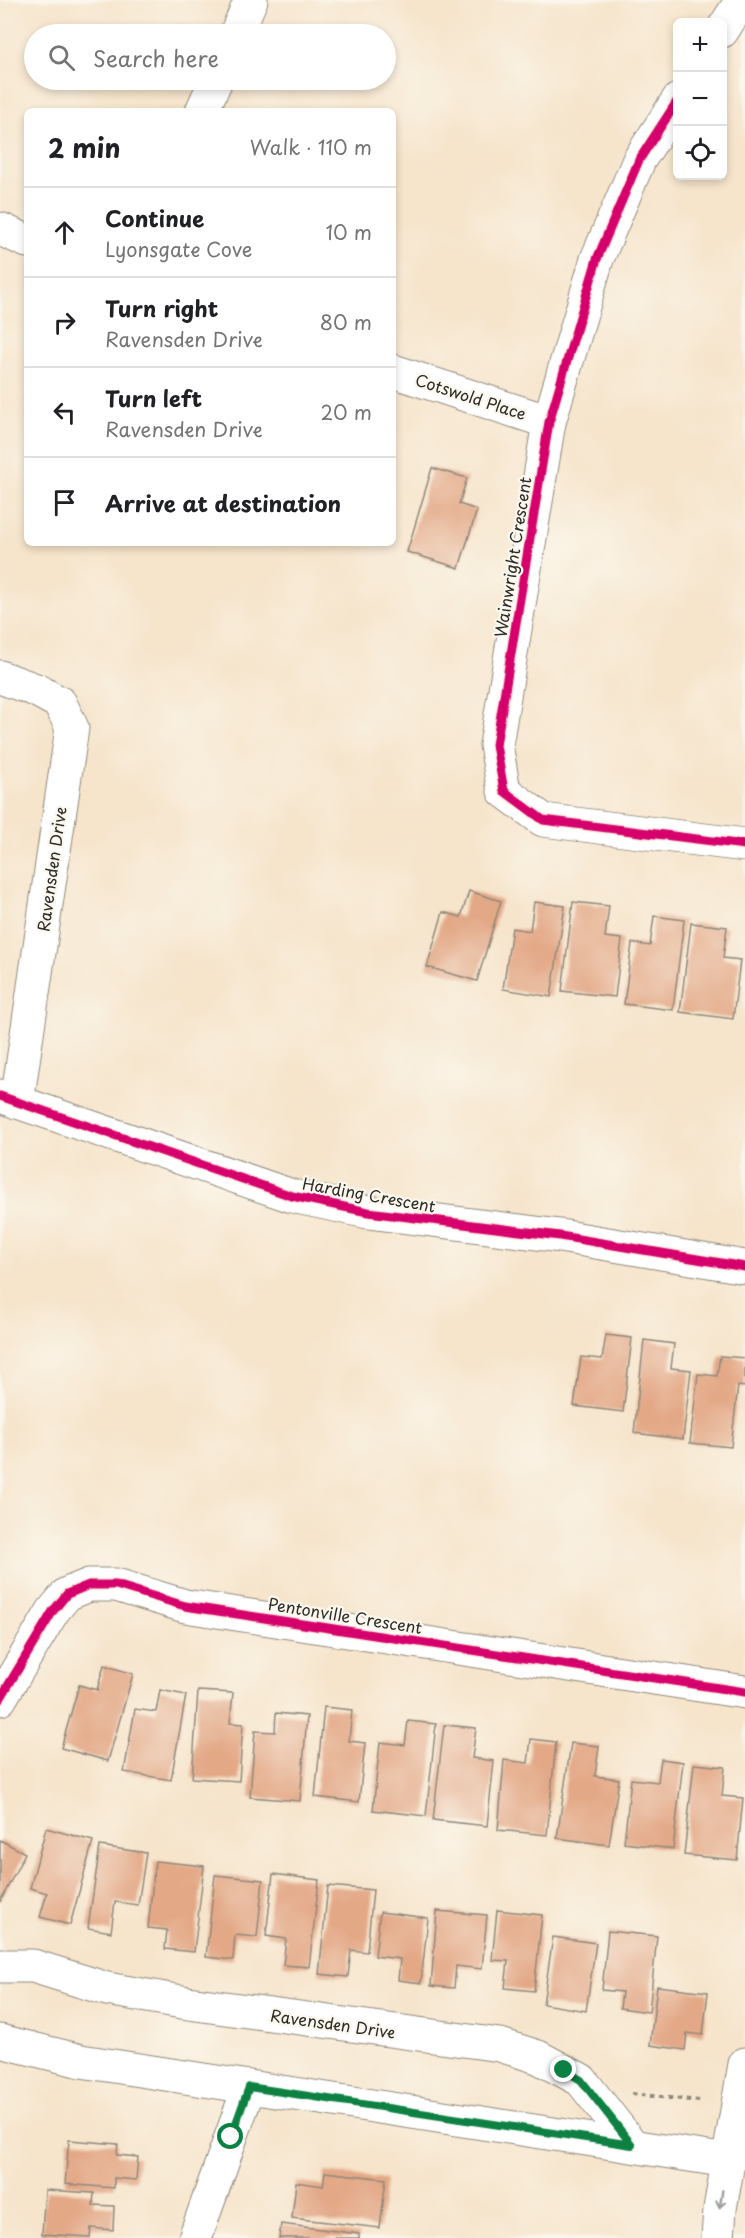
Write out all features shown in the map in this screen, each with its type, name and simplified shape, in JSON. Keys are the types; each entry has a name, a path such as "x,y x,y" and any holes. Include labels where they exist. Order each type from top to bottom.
{"street":[{"path":"240,24 251,0"},
{"path":"727,24 742,0"},
{"path":"203,108 211,90"},
{"name":"Wainwright Crescent","path":"673,108 639,160 597,259 549,422 496,745 504,791 543,820 745,845"},
{"path":"0,230 24,241"},
{"name":"Cotswold Place","path":"396,372 549,422"},
{"name":"Ravensden Drive","path":"0,677 36,690 60,703 72,728 8,1099"},
{"name":"Harding Crescent","path":"8,1099 292,1196 368,1212 560,1236 745,1267"},
{"name":"Pentonville Crescent","path":"0,1699 53,1611 67,1594 89,1585 116,1585 185,1606 745,1692"},
{"name":"Ravensden Drive","path":"0,1966 33,1966 107,1989 188,2003 500,2045 538,2056 581,2080 632,2145"},
{"path":"0,2041 81,2061 736,2162"},
{"path":"718,2238 736,2162 745,2064"},
{"path":"195,2238 249,2087"}],"path":[{"path":"587,2089 700,2101"}],"building":[{"path":"432,468 467,478 459,504 477,510 459,568 407,552"},
{"path":"469,891 501,901 477,981 427,967 443,912 461,917"},
{"path":"534,902 565,906 551,997 503,989 512,928 530,931"},
{"path":"573,902 609,906 605,937 622,939 615,997 562,991"},
{"path":"654,916 684,920 673,1010 624,1004 632,943 650,946"},
{"path":"691,923 727,927 723,958 740,960 733,1019 680,1012"},
{"path":"606,1335 632,1338 623,1412 574,1406 581,1357 602,1359"},
{"path":"644,1340 674,1344 671,1368 691,1370 683,1439 634,1433"},
{"path":"720,1356 745,1358 745,1387 738,1386 731,1447 690,1443 698,1374 717,1376"},
{"path":"104,1665 133,1674 108,1761 61,1748 79,1685 97,1690"},
{"path":"160,1690 186,1695 171,1780 124,1772 135,1709 156,1712"},
{"path":"198,1691 233,1693 230,1723 243,1724 239,1781 192,1778"},
{"path":"324,1707 352,1710 349,1741 365,1743 359,1802 315,1797"},
{"path":"276,1713 307,1716 300,1801 250,1797 255,1731 275,1732"},
{"path":"408,1721 436,1724 426,1816 373,1810 380,1742 405,1745"},
{"path":"444,1725 476,1728 472,1758 494,1761 487,1826 433,1820"},
{"path":"531,1739 556,1742 547,1835 498,1830 504,1760 528,1763"},
{"path":"571,1743 599,1746 595,1776 619,1779 609,1845 557,1838"},
{"path":"661,1759 683,1762 673,1849 624,1843 631,1779 658,1782"},
{"path":"694,1764 725,1767 722,1796 743,1798 737,1860 684,1855"},
{"path":"46,1828 93,1841 70,1925 40,1917 47,1893 30,1888"},
{"path":"0,1840 25,1853 0,1902"},
{"path":"100,1846 146,1853 138,1905 115,1902 111,1932 88,1928"},
{"path":"155,1861 204,1866 194,1952 165,1949 167,1930 148,1928"},
{"path":"273,1874 319,1880 309,1967 283,1965 286,1939 266,1936"},
{"path":"215,1875 263,1880 257,1937 235,1935 233,1960 206,1957"},
{"path":"328,1886 373,1890 367,1952 351,1950 348,1977 319,1974"},
{"path":"497,1910 542,1915 534,1991 505,1988 508,1961 492,1960"},
{"path":"437,1911 487,1915 482,1969 456,1966 454,1988 431,1986"},
{"path":"380,1912 428,1918 421,1983 398,1980 400,1959 375,1956"},
{"path":"608,1931 657,1936 649,2012 620,2008 622,1992 602,1990"},
{"path":"553,1937 596,1943 586,2011 543,2004"},
{"path":"657,1986 708,1992 703,2035 687,2033 685,2050 650,2045"},
{"path":"69,2140 118,2144 117,2155 138,2157 136,2180 114,2178 114,2188 65,2184"},
{"path":"325,2172 386,2179 380,2228 292,2218 296,2182 323,2186"},
{"path":"45,2190 94,2193 93,2205 114,2206 113,2230 91,2228 90,2237 42,2234"},
{"path":"281,2224 359,2234 359,2238 279,2238"}],"cycle path":[{"path":"673,108 639,160 597,259 549,422 496,745 504,791 543,820 745,845"},
{"path":"0,1096 292,1196 368,1212 560,1236 745,1267"},
{"path":"0,1699 53,1611 67,1594 89,1585 116,1585 185,1606 745,1692"}],"route":[{"path":"231,2137 249,2087 632,2145 581,2080 564,2070"}]}
